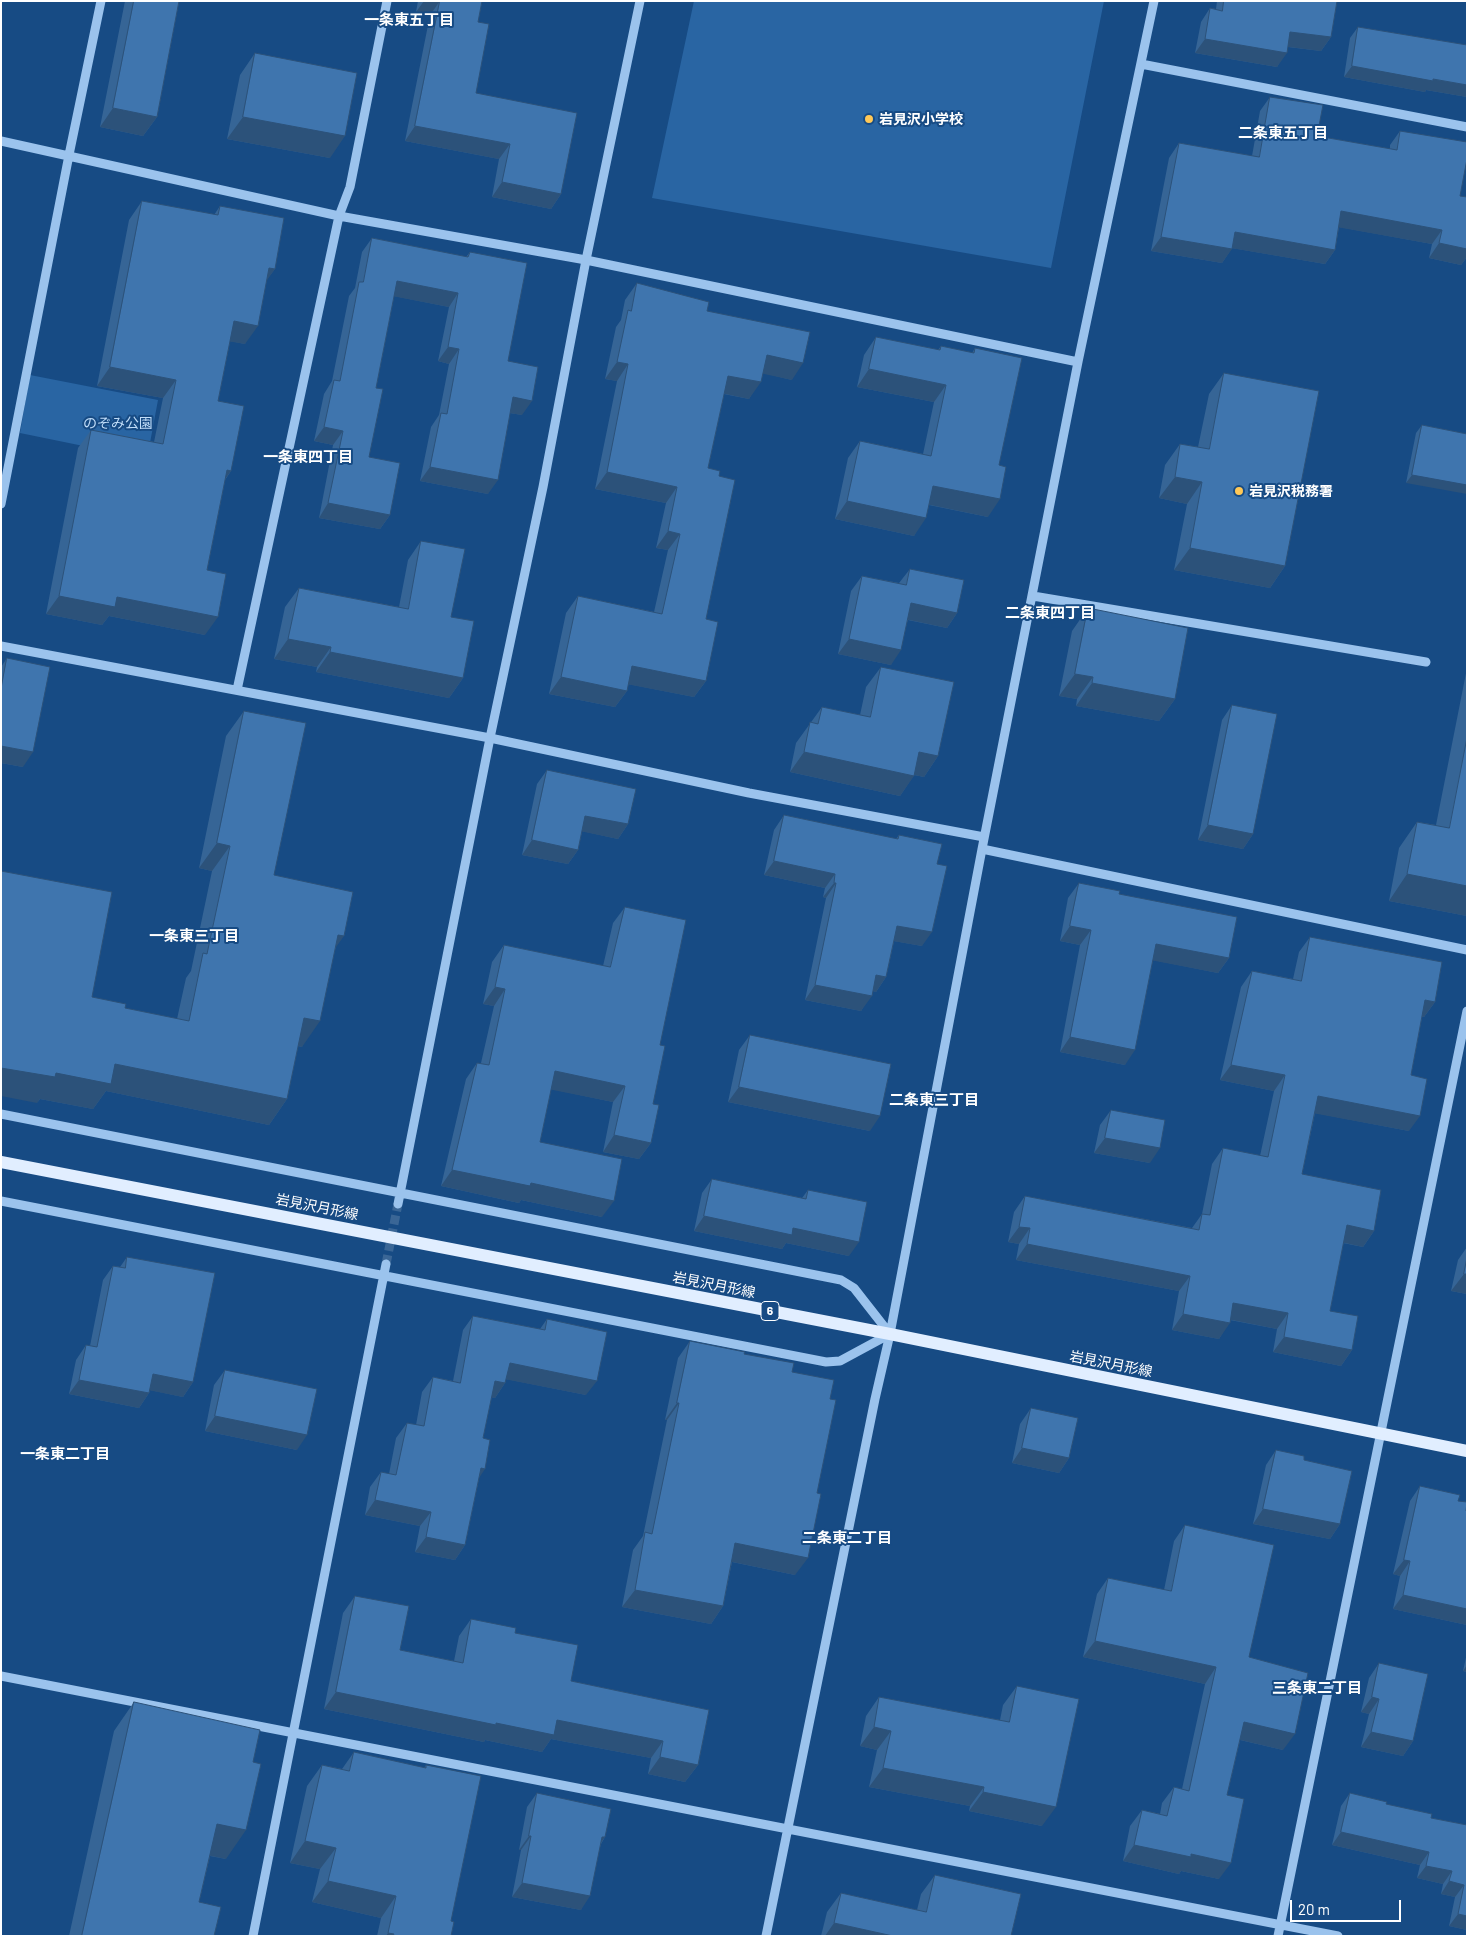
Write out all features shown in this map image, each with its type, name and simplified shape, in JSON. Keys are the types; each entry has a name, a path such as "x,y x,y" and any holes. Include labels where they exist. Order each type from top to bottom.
{"main road":[{"name":"岩見沢月形線","path":"1,1162 890,1334 1467,1451"}],"street":[{"path":"1,504 69,154 101,1"},
{"path":"237,690 339,216 350,187 387,1"},
{"path":"398,1204 490,738 543,487 586,260 640,1"},
{"path":"766,1936 874,1399 890,1334 984,837 1078,362 1154,1"},
{"path":"1141,64 1467,127"},
{"path":"1,141 69,154 339,216 586,260 1078,362"},
{"path":"1032,596 1426,662"},
{"path":"1,646 490,738 749,793 984,837"},
{"path":"982,849 1467,950"},
{"path":"1278,1936 1467,1010"},
{"path":"1,1114 841,1280 854,1288 890,1334"},
{"path":"1,1202 826,1362 840,1361 890,1334"},
{"path":"254,1936 386,1264"},
{"path":"1,1676 1338,1936"}],"green space":[{"name":"岩見沢小学校","path":"694,1 1104,1 1051,268 652,198"},
{"name":"のぞみ公園","path":"30,375 158,400 147,459 20,433"}],"building":[{"path":"134,1 179,1 157,117 113,108"},
{"path":"440,1 482,1 478,22 489,24 476,93 577,113 561,194 502,182 510,144 415,126"},
{"path":"1224,1 1337,1 1331,37 1290,32 1287,53 1205,39 1210,8 1222,11"},
{"path":"1358,27 1467,45 1467,85 1433,79 1433,81 1352,66"},
{"path":"255,53 357,73 345,136 243,117"},
{"path":"1270,97 1323,105 1317,136 1397,150 1400,131 1467,142 1467,159 1460,196 1467,197 1467,249 1439,243 1442,230 1341,211 1335,250 1235,232 1232,249 1161,237 1179,143 1259,157"},
{"path":"142,201 218,215 220,206 284,218 275,269 269,268 258,326 234,321 218,401 244,406 231,471 227,470 207,570 226,574 218,617 117,597 115,607 59,596 91,430 163,444 176,380 110,367"},
{"path":"372,238 468,257 470,252 527,263 508,361 538,367 532,401 513,397 498,480 430,467 441,413 447,414 459,349 448,347 458,293 397,281 376,388 383,389 369,457 400,463 390,515 328,503 343,431 324,427 334,380 340,381 359,282 363,282"},
{"path":"637,283 709,302 707,311 810,332 803,363 767,355 761,382 728,376 708,468 720,471 719,476 735,480 706,619 718,622 706,681 632,666 627,691 561,677 578,596 662,614 680,534 668,531 677,487 607,472 628,364 617,362 628,310 631,311"},
{"path":"876,337 940,350 941,346 974,353 975,348 1022,358 999,465 1006,467 1000,499 933,486 926,518 847,501 860,441 931,456 946,385 869,369"},
{"name":"岩見沢税務署","path":"1224,373 1319,391 1285,566 1190,548 1202,482 1175,477 1180,444 1209,449"},
{"path":"1422,425 1467,434 1467,485 1412,475"},
{"path":"421,541 465,549 451,617 474,621 463,678 330,652 331,647 288,639 299,588 408,609"},
{"path":"910,569 964,580 957,613 911,603 901,650 849,639 862,576 906,585"},
{"path":"1088,608 1188,628 1175,699 1092,683 1093,677 1075,674"},
{"path":"7,658 50,667 33,752 1,746 1,689"},
{"path":"881,667 954,682 938,756 919,752 914,776 804,752 810,722 818,724 822,707 870,717"},
{"path":"1232,705 1277,714 1253,834 1208,825"},
{"path":"244,711 306,723 274,875 353,892 344,936 338,935 320,1021 304,1018 287,1099 115,1064 111,1084 56,1073 55,1077 1,1068 1,871 112,892 92,997 126,1004 125,1008 189,1021 203,953 207,954 230,846 217,843"},
{"path":"1467,738 1467,886 1407,874 1417,822 1449,828"},
{"path":"547,770 636,789 628,824 585,816 578,850 532,840"},
{"path":"784,815 898,839 899,835 942,844 937,864 947,866 932,932 897,926 886,977 876,975 872,996 815,985 836,883 834,883 835,874 774,861"},
{"path":"1079,883 1120,891 1119,894 1237,917 1229,958 1156,944 1135,1050 1070,1037 1091,930 1070,926"},
{"path":"625,907 686,920 660,1045 665,1046 653,1104 659,1105 651,1143 614,1135 625,1086 555,1071 540,1142 622,1159 614,1201 531,1183 530,1186 452,1170 477,1063 489,1065 505,989 495,987 504,945 610,967"},
{"path":"1310,937 1442,962 1435,1002 1425,1000 1411,1075 1427,1079 1420,1116 1318,1096 1302,1174 1381,1190 1374,1231 1347,1225 1330,1311 1358,1316 1352,1350 1284,1337 1288,1313 1233,1303 1230,1323 1183,1314 1190,1276 1027,1244 1030,1228 1019,1227 1025,1196 1199,1230 1202,1214 1210,1215 1223,1148 1268,1157 1285,1075 1231,1065 1252,971 1301,981"},
{"path":"750,1035 891,1064 880,1116 739,1087"},
{"path":"1111,1110 1165,1120 1160,1148 1105,1138"},
{"path":"712,1179 806,1199 808,1190 867,1202 859,1242 793,1228 792,1235 704,1216"},
{"path":"127,1257 215,1273 193,1382 153,1374 149,1393 79,1380 86,1345 97,1347 113,1266 125,1268"},
{"path":"1467,1258 1467,1274 1464,1274"},
{"path":"473,1316 545,1330 547,1319 607,1332 597,1381 510,1363 505,1383 495,1381 483,1438 490,1440 485,1469 481,1468 465,1545 426,1537 431,1512 375,1500 381,1472 396,1475 407,1423 424,1426 433,1377 460,1383"},
{"path":"690,1341 745,1352 744,1354 794,1363 792,1372 834,1380 830,1399 836,1400 817,1493 821,1494 808,1558 735,1543 723,1606 635,1590 645,1532 652,1534"},
{"path":"225,1370 317,1389 307,1435 215,1416"},
{"path":"1031,1408 1078,1418 1069,1458 1022,1448"},
{"path":"1276,1450 1304,1456 1304,1460 1352,1471 1340,1524 1263,1509"},
{"path":"1420,1486 1460,1495 1458,1501 1467,1502 1467,1609 1403,1595 1410,1561 1404,1560"},
{"path":"1185,1525 1274,1545 1249,1657 1308,1673 1295,1734 1244,1722 1227,1795 1244,1799 1231,1863 1191,1854 1191,1857 1134,1845 1142,1810 1167,1816 1174,1787 1189,1791 1216,1667 1095,1641 1108,1578 1171,1591"},
{"path":"355,1596 409,1606 400,1650 463,1663 471,1619 516,1628 515,1633 578,1645 571,1681 709,1710 698,1765 660,1757 663,1741 557,1720 554,1735 336,1692"},
{"path":"1379,1663 1428,1674 1413,1741 1371,1732 1379,1699 1372,1697"},
{"path":"1017,1686 1079,1699 1056,1807 983,1792 984,1787 883,1768 891,1731 874,1727 879,1697 1009,1722"},
{"path":"134,1702 260,1730 253,1762 261,1764 246,1830 217,1824 199,1902 221,1907 214,1936 82,1936"},
{"path":"354,1752 426,1768 426,1765 481,1776 451,1921 454,1922 451,1936 393,1936 394,1934 388,1933 396,1896 328,1881 336,1848 305,1841 322,1765 349,1771"},
{"path":"537,1793 611,1809 605,1837 602,1837 590,1896 522,1883"},
{"path":"1350,1793 1387,1802 1386,1804 1432,1814 1431,1818 1467,1825 1467,1916 1458,1914 1464,1885 1449,1881 1452,1871 1426,1866 1429,1852 1341,1832"},
{"path":"935,1875 1021,1894 1011,1936 893,1936 834,1923 841,1893 926,1912"}],"tunnel":[{"path":"386,1264 398,1204"}],"place":[{"name":"岩見沢小学校","path":"869,119"},
{"name":"岩見沢税務署","path":"1239,491"}],"district":[{"name":"一条東五丁目","path":"409,20"},
{"name":"二条東五丁目","path":"1283,133"},
{"name":"一条東四丁目","path":"308,457"},
{"name":"二条東四丁目","path":"1050,613"},
{"name":"一条東三丁目","path":"194,936"},
{"name":"二条東三丁目","path":"934,1100"},
{"name":"一条東二丁目","path":"65,1454"},
{"name":"二条東二丁目","path":"847,1538"},
{"name":"三条東二丁目","path":"1317,1688"}]}
